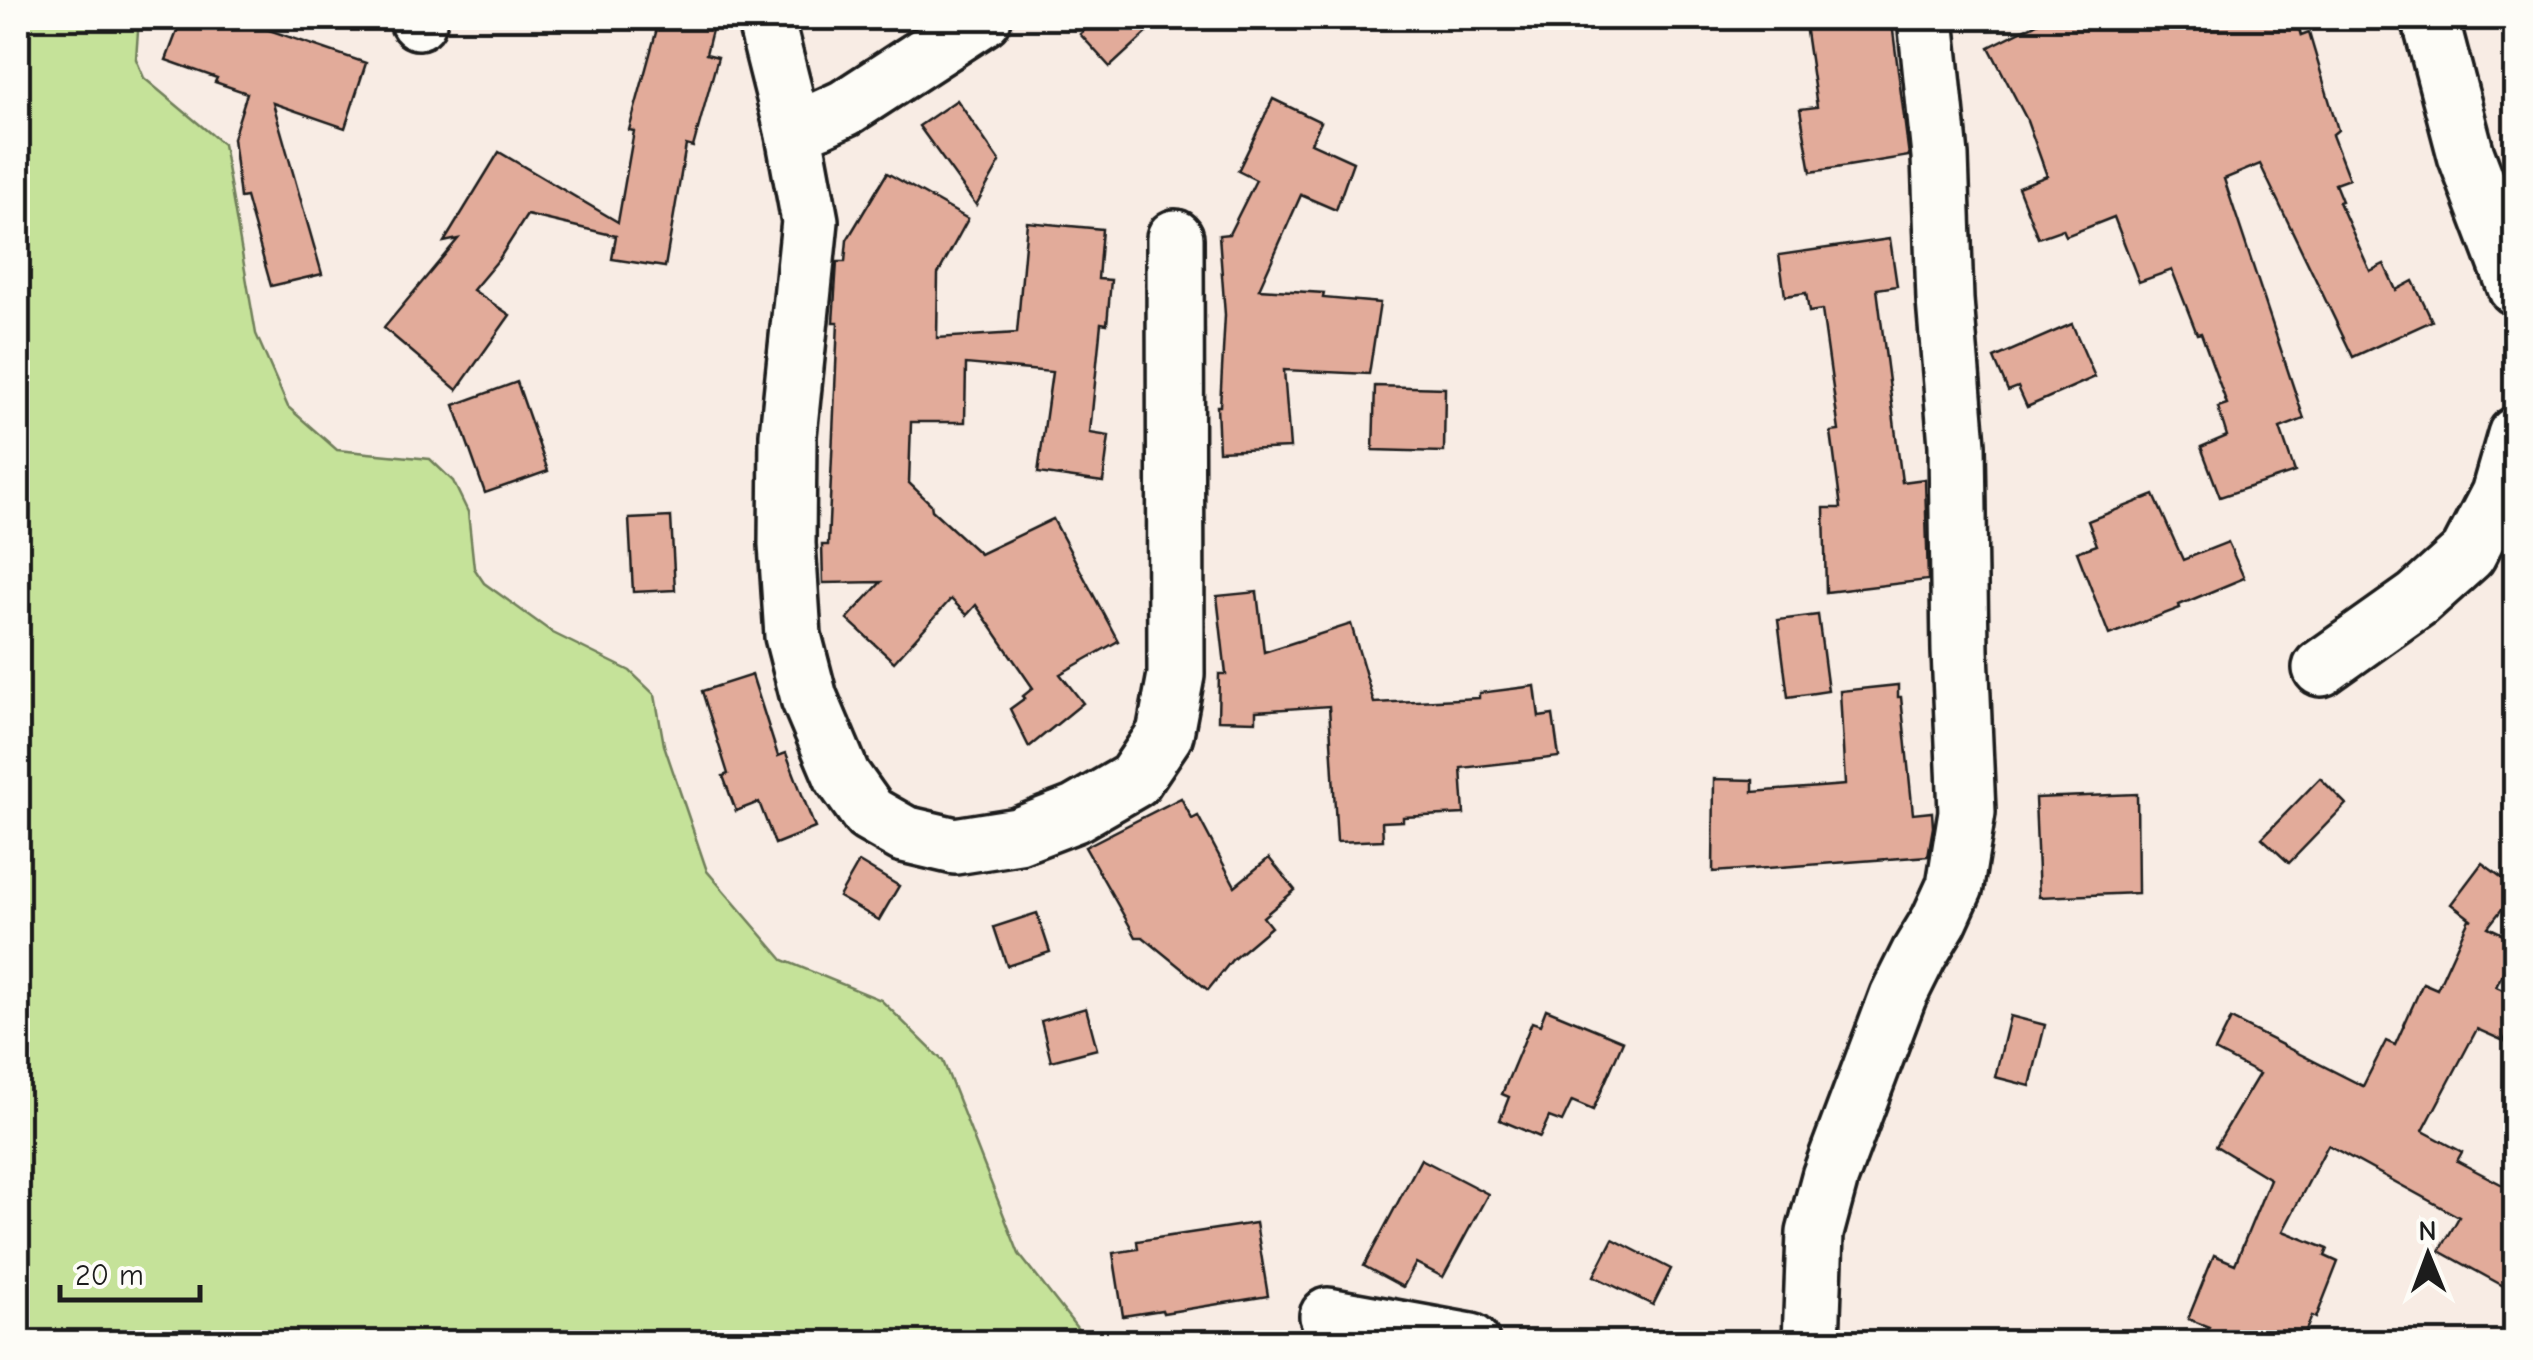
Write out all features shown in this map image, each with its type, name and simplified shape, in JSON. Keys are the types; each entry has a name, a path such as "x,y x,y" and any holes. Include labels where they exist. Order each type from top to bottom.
{"street":[{"path":"765,18 810,221 788,435 787,544 793,636 809,698 842,776 869,814 904,834 955,846 1018,836 1061,820 1134,780 1165,734 1176,674 1175,238"},
{"path":"792,128 845,108 983,18"},
{"path":"1811,1342 1815,1232 1830,1177 1898,996 1955,886 1966,812 1957,445 1945,300 1940,156 1926,18"},
{"path":"2430,18 2466,155 2516,286"},
{"path":"2321,668 2418,599 2468,554 2499,494 2516,435"},
{"path":"1328,1316 1470,1342"}],"green space":[{"path":"18,18 139,18 136,59 144,78 223,144 256,334 288,407 337,450 430,459 453,481 468,512 474,568 484,583 553,633 630,671 655,695 664,745 707,871 783,960 881,1000 943,1061 1019,1254 1088,1342 18,1342"}],"building":[{"path":"182,18 234,18 366,63 345,128 273,103 322,274 271,286 246,197 240,198 233,138 247,93 166,60"},
{"path":"660,18 715,18 706,54 718,57 693,147 686,145 665,267 612,259 616,236 527,215 473,290 510,315 457,390 384,328 458,239 444,242 499,152 618,222 634,131 629,130"},
{"path":"1098,18 1163,18 1110,67 1080,34"},
{"path":"1804,18 1854,18 1855,29 1892,23 1909,156 1811,172 1800,109 1817,107"},
{"path":"2047,18 2296,18 2301,36 2309,33 2338,130 2332,135 2349,179 2335,184 2342,201 2339,202 2370,271 2384,264 2396,290 2413,281 2432,321 2353,357 2260,164 2224,179 2304,419 2280,428 2295,472 2220,497 2201,447 2227,436 2218,407 2227,404 2172,270 2139,282 2114,217 2066,236 2063,229 2038,238 2018,187 2047,176 2027,120 1989,47"},
{"path":"1273,99 1321,122 1311,143 1353,162 1336,210 1301,195 1259,289 1324,293 1323,298 1380,303 1369,374 1284,370 1290,448 1219,451 1217,406 1225,315 1219,235 1229,234 1256,180 1238,171"},
{"path":"957,100 1000,162 976,205 919,126"},
{"path":"887,173 968,219 938,274 937,338 1017,333 1027,222 1102,229 1098,279 1111,280 1107,324 1101,323 1090,433 1109,436 1103,482 1038,473 1052,372 966,364 965,422 911,422 909,483 931,504 932,510 980,554 1053,519 1118,641 1060,674 1083,703 1029,747 1010,709 1033,688 976,605 967,615 951,599 894,662 847,619 881,582 823,583 822,545 828,545 838,322 833,322 837,262 845,262 847,240"},
{"path":"1890,239 1897,286 1877,289 1902,482 1925,479 1928,580 1826,592 1824,508 1841,508 1831,432 1839,431 1822,310 1809,312 1806,293 1785,296 1779,255"},
{"path":"2072,324 2095,377 2027,407 2018,387 2008,391 1994,358"},
{"path":"517,382 548,471 485,493 454,405"},
{"path":"1375,386 1445,388 1444,452 1373,450"},
{"path":"2154,495 2183,560 2228,542 2244,578 2109,635 2077,552 2097,545 2088,521"},
{"path":"671,517 675,590 633,592 629,519"},
{"path":"1257,592 1264,652 1351,624 1374,703 1479,698 1479,693 1535,686 1539,717 1553,715 1559,757 1461,768 1464,814 1403,817 1403,821 1382,822 1383,840 1337,842 1329,706 1256,711 1256,721 1218,720 1219,674 1226,674 1217,596"},
{"path":"1818,615 1828,691 1788,697 1778,620"},
{"path":"752,675 778,756 786,753 815,828 775,844 759,802 736,811 702,691"},
{"path":"1898,685 1913,814 1932,812 1928,856 1713,872 1714,779 1753,780 1753,792 1845,785 1840,691"},
{"path":"2320,778 2346,804 2289,863 2262,838"},
{"path":"2137,794 2138,893 2039,897 2035,798"},
{"path":"1181,798 1192,819 1198,816 1235,886 1269,858 1295,890 1263,917 1271,927 1232,960 1208,990 1143,937 1136,937 1085,847"},
{"path":"859,862 899,886 879,920 839,897"},
{"path":"2482,863 2516,888 2488,927 2516,940 2496,987 2516,996 2516,1016 2504,1041 2477,1029 2423,1131 2462,1152 2457,1161 2516,1192 2516,1293 2440,1251 2459,1217 2328,1145 2283,1231 2328,1249 2325,1256 2338,1262 2316,1318 2312,1316 2301,1342 2203,1342 2209,1327 2188,1319 2214,1255 2235,1264 2270,1179 2216,1146 2259,1074 2215,1051 2231,1019 2363,1086 2386,1041 2395,1045 2423,983 2437,989 2469,919 2472,920 2451,904"},
{"path":"1037,913 1050,952 1007,966 994,927"},
{"path":"1086,1008 1097,1049 1051,1061 1041,1021"},
{"path":"1546,1009 1623,1041 1593,1110 1572,1101 1562,1122 1549,1117 1540,1137 1500,1120 1509,1097 1502,1094 1532,1022 1540,1025"},
{"path":"2010,1016 2045,1025 2030,1086 1995,1077"},
{"path":"1421,1159 1488,1194 1443,1277 1416,1263 1403,1287 1364,1266"},
{"path":"1256,1223 1268,1296 1123,1316 1113,1253 1138,1249 1137,1241"},
{"path":"1613,1239 1671,1269 1653,1305 1594,1276"}]}
